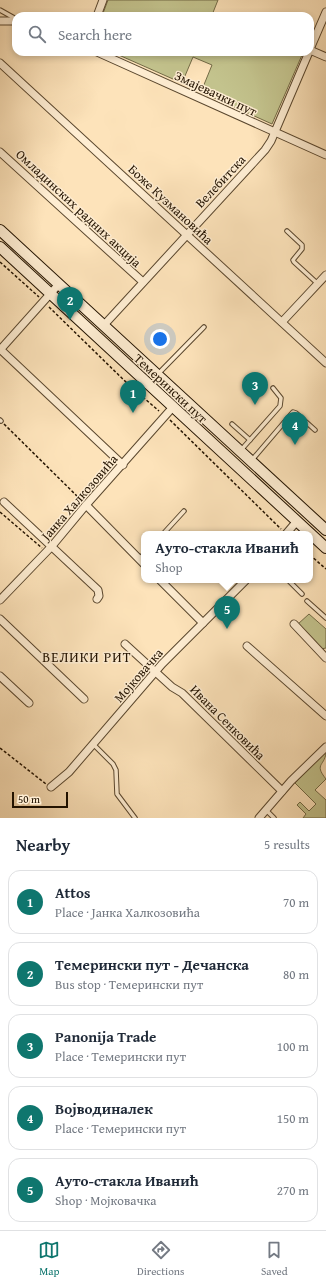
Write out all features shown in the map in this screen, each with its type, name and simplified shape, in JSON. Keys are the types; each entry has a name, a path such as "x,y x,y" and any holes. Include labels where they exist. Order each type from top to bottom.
{"main road":[{"name":"Темерински пут","path":"0,230 326,530"},
{"name":"Темерински пут","path":"0,247 308,531"},
{"name":"Темерински пут","path":"313,536 326,548"}],"street":[{"path":"98,12 103,0"},
{"name":"Велебитска","path":"314,41 326,12"},
{"path":"0,21 12,20"},
{"path":"314,52 326,57"},
{"name":"Змајевачки пут","path":"106,56 274,133 326,155"},
{"name":"Велебитска","path":"104,325 264,150 274,133 308,56"},
{"name":"Боже Кузмановића","path":"0,63 326,363"},
{"name":"Омладинских радних акција","path":"0,152 143,282"},
{"path":"282,322 326,275"},
{"path":"59,284 0,349 122,465"},
{"name":"Јанка Халкозовића","path":"0,600 52,546 86,505 173,407"},
{"path":"4,502 98,590 99,596 97,599"},
{"path":"86,505 141,558"},
{"path":"289,531 297,521"},
{"path":"163,583 203,623"},
{"name":"Мојковачка","path":"51,787 69,772 155,671 243,583"},
{"path":"0,619 84,699"},
{"path":"294,624 326,658"},
{"name":"Ивана Сенковића","path":"125,644 172,687 182,693 245,757 282,791"},
{"path":"247,646 326,716"},
{"path":"0,676 29,703"},
{"path":"259,818 313,758 326,747"}],"lane":[{"path":"0,10 12,18"},
{"path":"287,231 302,245 302,249 293,260 294,262 318,284"},
{"path":"158,375 204,327"},
{"path":"240,451 280,406 281,398 273,388"},
{"path":"251,461 292,412 296,413 315,430"},
{"path":"232,424 250,440"},
{"path":"166,531 184,511"},
{"path":"291,583 302,594"},
{"path":"306,601 326,618"},
{"path":"93,744 113,764 116,770 117,794 135,818"},
{"path":"266,810 274,818"}],"path":[{"path":"0,262 130,386 166,416 283,531"},
{"path":"0,421 86,505"},
{"path":"0,512 46,552"},
{"path":"313,558 326,569"},
{"path":"0,748 51,787"}],"green space":[{"path":"108,0 218,0 213,12 104,12"},
{"path":"121,56 302,56 272,124 201,92 212,65 193,57 182,83"},
{"path":"309,614 326,629 326,648 321,649 298,624"},
{"path":"326,751 320,767 322,774 326,779 315,790 326,800 326,818 303,818 306,814 297,805 300,802 309,811 316,804 295,783"}],"place":[{"name":"Темерински пут - Дечанска","path":"70,320"},
{"name":"Panonija Trade","path":"255,405"},
{"name":"Attos","path":"133,413"},
{"name":"Војводиналек","path":"295,445"},
{"name":"Ауто-стакла Иванић","path":"227,629"}],"district":[{"name":"ВЕЛИКИ РИТ","path":"87,657"}]}
